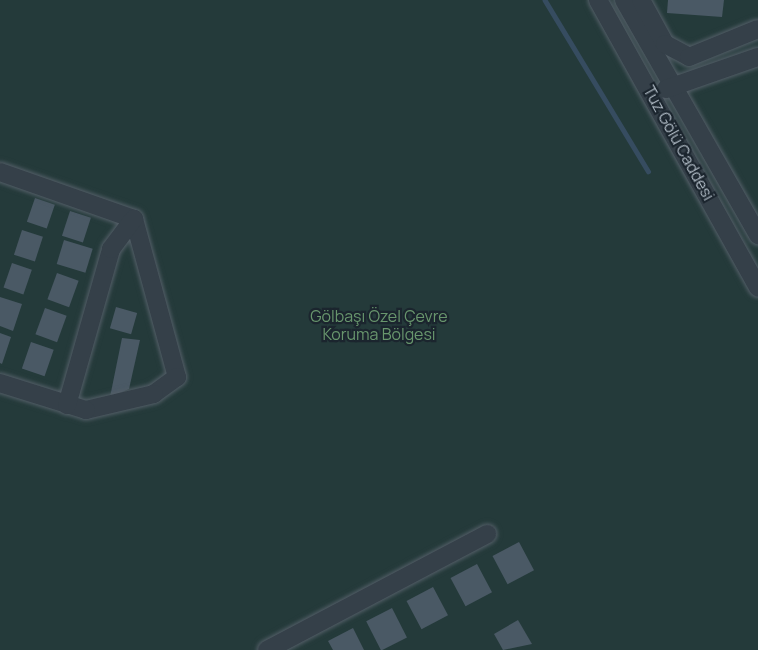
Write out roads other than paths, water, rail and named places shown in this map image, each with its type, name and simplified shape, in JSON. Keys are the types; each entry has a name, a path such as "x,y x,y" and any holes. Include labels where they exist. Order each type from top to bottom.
{"street":[{"name":"Tuz Gölü Caddesi","path":"598,0 653,94 758,287"},
{"name":"Tuz Gölü Caddesi","path":"624,0 676,86 758,235"},
{"path":"641,0 665,44 684,55 756,33"},
{"path":"653,94 758,57"},
{"path":"0,172 134,219"},
{"path":"67,405 111,249 134,219"},
{"path":"0,383 86,410 154,394 177,377 134,219"},
{"path":"267,650 487,534"}],"waterway":[{"path":"545,0 648,171"}],"park label":[{"name":"Gölbaşı Özel Çevre Koruma Bölgesi","path":"379,325"}]}
